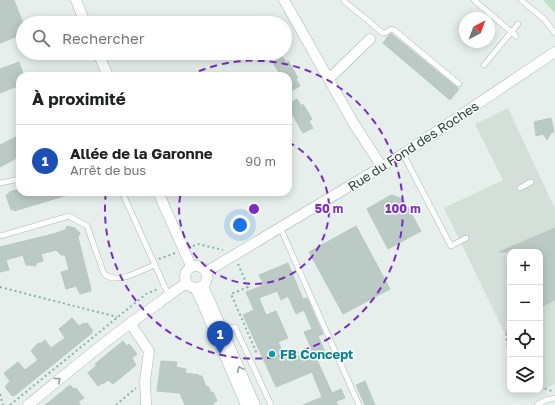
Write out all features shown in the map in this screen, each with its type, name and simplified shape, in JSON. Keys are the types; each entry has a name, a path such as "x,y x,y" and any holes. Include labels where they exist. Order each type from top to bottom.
{"street":[{"path":"76,0 82,16"},
{"path":"284,0 354,124 382,167"},
{"path":"328,78 333,75 370,39"},
{"name":"Rue du Fond des Roches","path":"206,272 403,154 555,52"},
{"path":"101,60 106,72"},
{"path":"160,196 191,266"},
{"path":"28,405 167,292 195,286 207,279 206,272 201,267 191,266 184,275 195,286 221,327 256,405"},
{"path":"195,286 246,405"},
{"path":"132,321 134,329 149,351 145,381 146,405"}],"lane":[{"path":"474,0 514,34"},
{"path":"521,0 544,19 555,33"},
{"path":"344,1 383,33 390,29 394,30 459,84"},
{"path":"484,65 514,34 518,24"},
{"path":"370,39 379,30"},
{"path":"403,154 452,246 466,238"},
{"path":"0,183 16,180"},
{"path":"520,188 531,182"},
{"path":"124,196 167,292"},
{"path":"0,236 69,216 77,219 87,226 104,274 108,278 118,279 153,263"},
{"path":"280,228 359,405"},
{"path":"221,327 235,327 271,405"},
{"path":"537,405 546,400 555,398"}],"path":[{"path":"153,263 183,249 198,244 232,252 248,287 231,294 259,360"},
{"path":"0,287 132,321"},
{"path":"10,405 146,294 167,292"},
{"path":"507,332 505,340 507,344"},
{"path":"116,405 145,381"},
{"path":"543,388 555,392"},
{"path":"0,394 3,405"}],"shaded area":[{"path":"508,108 555,209 555,384 543,390 543,249 507,249 507,338 444,208 503,180 475,124"}],"green space":[{"path":"543,0 555,0 555,13"}],"building":[{"path":"0,0 14,0 20,16 16,16 16,37 0,43"},
{"path":"390,34 392,34 459,89 450,100 383,43"},
{"path":"278,60 285,60 287,64 288,60 298,78 296,79 300,86 292,91 292,72 279,72 273,63"},
{"path":"19,62 23,72 16,72 16,87 0,93 0,69"},
{"path":"297,99 301,106 303,104 312,119 309,121 313,128 303,133 292,114 292,102"},
{"path":"551,118 554,132 551,133 547,140 543,134 536,136 534,122"},
{"path":"16,137 16,158 0,167 0,145"},
{"path":"16,190 16,196 64,196 14,211 13,209 11,210 6,195 9,194 9,192"},
{"path":"391,195 403,199 421,231 388,249 367,209"},
{"path":"67,226 75,228 80,233 78,237 91,291 80,294 76,286 66,289 61,272 69,270 65,255 61,255 56,250 41,254 43,261 36,263 36,266 26,265 23,255 6,260 9,270 0,272 0,247 53,234 65,230"},
{"path":"356,226 390,289 343,314 309,252"},
{"path":"555,228 555,300 543,306 543,249 507,249 507,252 499,252"},
{"path":"288,263 303,299 307,298 323,334 318,336 326,354 316,358 332,393 341,389 345,398 336,401 338,405 303,405 322,397 312,372 276,387 243,315 254,310 246,292 264,285 259,275","holes":["277,291 281,300 288,296 296,314 304,310 312,329 304,332 312,350 287,361 278,342 288,338 276,311 266,315 259,298"]},
{"path":"72,318 79,326 87,323 93,331 92,333 14,396 12,396 5,387 10,381 4,373 18,362 25,370 38,360 31,351 38,343 40,344 45,340 51,348 65,338 59,329"},
{"path":"123,341 127,346 129,344 137,354 132,358 136,365 113,384 108,380 98,386 88,373 97,365 95,364"},
{"path":"161,361 177,362 176,367 186,369 185,373 202,376 206,387 208,386 211,393 213,392 217,401 213,403 214,405 185,405 180,393 157,391"},
{"path":"365,381 375,405 365,405 356,385"},
{"path":"70,385 74,389 76,388 84,398 78,402 81,405 45,405"}],"place":[{"name":"Allée de la Garonne","path":"220,354"},
{"name":"FB Concept","path":"272,354"}]}
